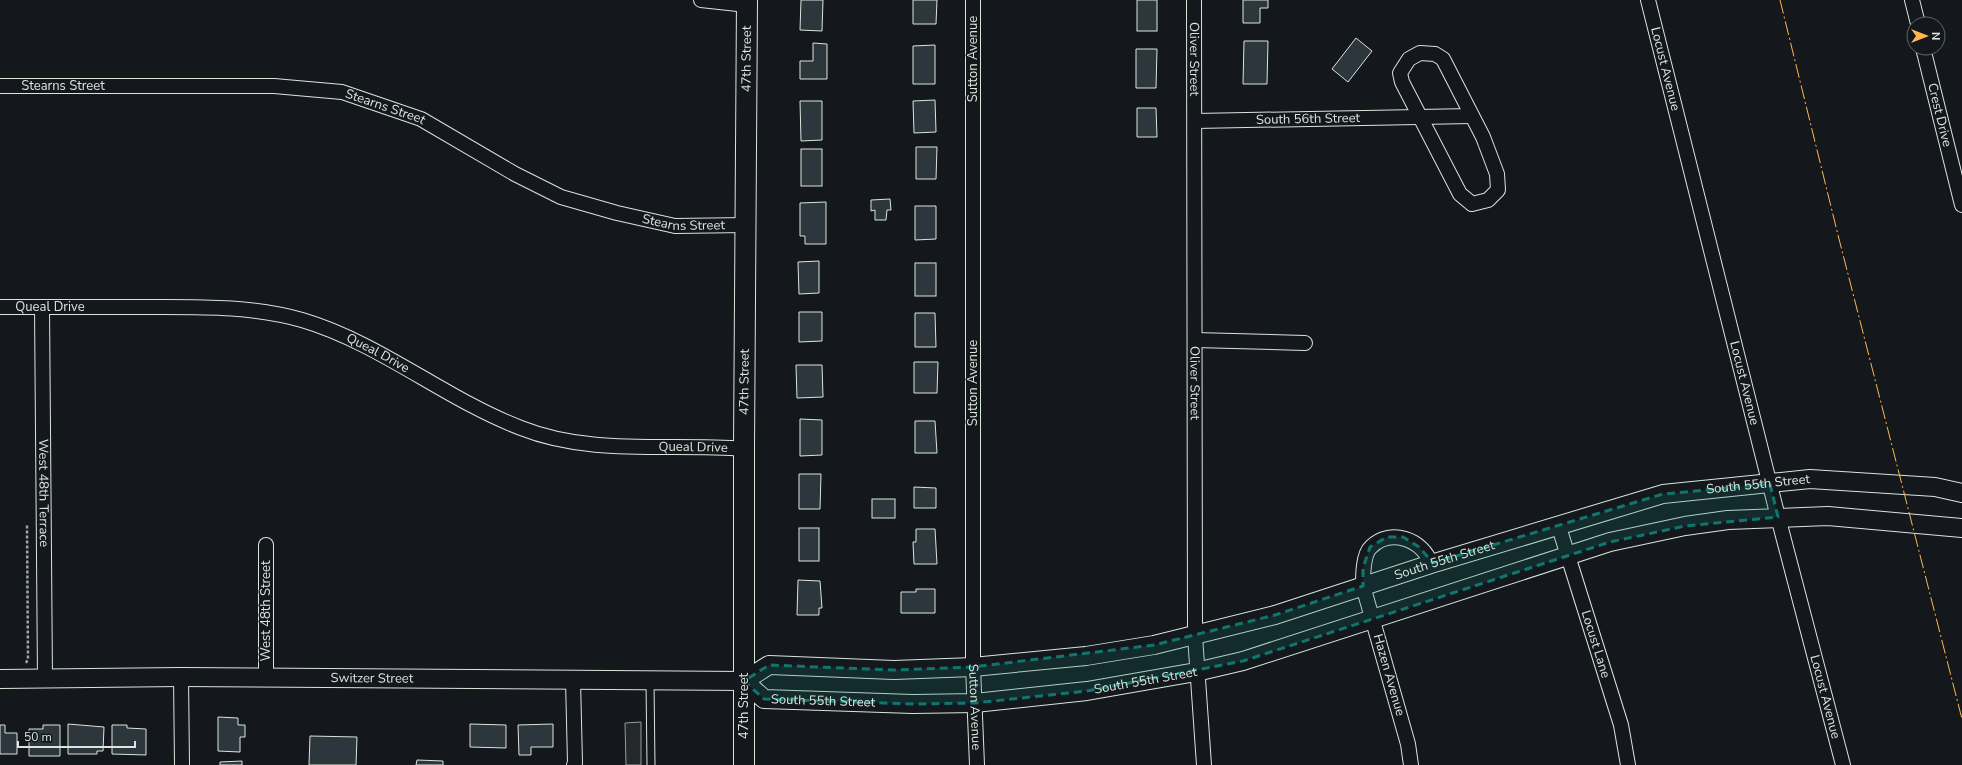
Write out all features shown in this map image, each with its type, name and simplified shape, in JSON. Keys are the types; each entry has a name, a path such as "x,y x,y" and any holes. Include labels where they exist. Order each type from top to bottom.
{"main road":[{"name":"47th Street","path":"744,765 744,449 747,3"}],"street":[{"path":"701,0 747,3"},
{"name":"Sutton Avenue","path":"973,0 973,667 977,765"},
{"name":"Oliver Street","path":"1194,0 1194,636 1204,765"},
{"name":"Locust Avenue","path":"1648,0 1778,517 1843,765"},
{"path":"1912,0 1916,16"},
{"path":"1420,53 1435,54 1443,60 1483,137 1498,174 1498,190 1488,200 1472,204 1460,194 1421,118 1402,82 1400,73 1409,59 1420,53"},
{"name":"Crest Drive","path":"1925,56 1962,205"},
{"name":"Stearns Street","path":"0,86 274,86 342,92 421,119 508,170 561,197 617,213 675,226 746,225"},
{"name":"South 56th Street","path":"1195,121 1472,116"},
{"name":"Queal Drive","path":"0,306 221,307 259,311 301,320 337,332 390,359 479,410 522,429 567,441 588,444 614,446 722,447 744,449"},
{"name":"West 48th Terrace","path":"42,307 45,678"},
{"path":"1195,340 1305,343"},
{"name":"South 55th Street","path":"1962,493 1935,487 1810,479 1663,494 1558,524 1275,615 1154,645 1086,656 973,667 894,670 769,665 744,681 764,699 913,704 975,703 1087,691 1196,672 1243,661 1569,557 1610,542 1685,526 1728,520 1828,516 1962,528"},
{"name":"Locust Lane","path":"1558,524 1621,726 1628,765"},
{"name":"Hazen Avenue","path":"1411,765 1408,744 1374,620 1363,586 1363,568 1370,547 1387,537 1403,537 1419,547 1429,558 1431,564"},
{"name":"West 48th Street","path":"266,544 266,678"},
{"path":"181,677 182,765"},
{"name":"Switzer Street","path":"0,679 181,677 744,681"},
{"path":"573,680 574,765"}],"lane":[{"path":"650,681 651,765"}],"path":[{"path":"19,664 25,664 28,660 27,517"}],"highlighted area":[{"path":"1770,484 1778,517 1685,526 1610,542 1243,661 1087,691 975,703 913,704 764,699 744,681 769,665 894,670 973,667 1154,645 1275,615 1363,586 1363,568 1370,547 1387,537 1403,537 1419,547 1433,563 1663,494"}],"shaded area":[{"path":"641,722 641,765 626,765 625,723"}],"building":[{"path":"801,0 823,0 822,31 800,30"},
{"path":"913,0 937,0 936,24 913,24"},
{"path":"1137,0 1157,0 1157,31 1137,31"},
{"path":"1243,0 1268,0 1268,8 1260,8 1260,23 1243,23"},
{"path":"1356,38 1372,51 1348,82 1332,69"},
{"path":"1244,41 1268,41 1267,84 1243,84"},
{"path":"813,43 827,44 827,79 800,79 800,61 813,61"},
{"path":"935,45 935,84 913,84 913,46"},
{"path":"1136,49 1157,49 1156,88 1136,88"},
{"path":"935,100 936,132 914,133 913,101"},
{"path":"800,101 822,101 822,140 801,141"},
{"path":"1137,108 1156,108 1157,137 1137,137"},
{"path":"916,147 937,147 936,179 916,179"},
{"path":"801,149 822,149 822,186 801,186"},
{"path":"890,199 891,210 887,210 886,220 875,220 875,210 871,211 871,200"},
{"path":"826,202 826,244 805,244 805,236 800,236 800,203"},
{"path":"915,206 936,206 936,239 915,240"},
{"path":"819,261 819,293 799,294 798,262"},
{"path":"915,263 936,263 936,296 915,296"},
{"path":"799,312 822,312 822,341 799,342"},
{"path":"915,313 935,313 936,347 915,347"},
{"path":"914,362 938,362 937,393 914,393"},
{"path":"796,365 822,365 823,397 797,398"},
{"path":"800,419 822,420 822,455 800,456"},
{"path":"915,421 935,421 937,453 915,453"},
{"path":"799,474 821,474 820,509 799,509"},
{"path":"914,487 936,488 936,508 914,508"},
{"path":"872,499 895,499 895,518 872,518"},
{"path":"799,528 819,528 819,561 799,561"},
{"path":"916,529 935,529 937,564 914,564 913,542 916,542"},
{"path":"798,580 820,581 822,608 819,608 819,615 797,615"},
{"path":"916,589 935,589 935,613 901,613 901,592 916,592"},
{"path":"218,717 238,718 238,725 245,725 245,737 240,737 240,752 218,751"},
{"path":"68,724 104,727 103,751 97,751 97,754 68,754"},
{"path":"470,724 506,725 506,748 470,747"},
{"path":"553,724 553,747 531,747 531,755 519,755 518,725"},
{"path":"0,725 5,725 5,733 17,733 17,754 0,754"},
{"path":"43,725 60,725 60,756 29,756 29,729 43,729"},
{"path":"112,725 127,725 127,728 146,729 146,755 112,754"},
{"path":"310,736 357,737 356,765 309,765"},
{"path":"417,760 443,761 443,765 416,765"},
{"path":"242,761 242,765 220,765 220,762"}],"power":[{"path":"1780,0 1838,235 1962,719"}]}
